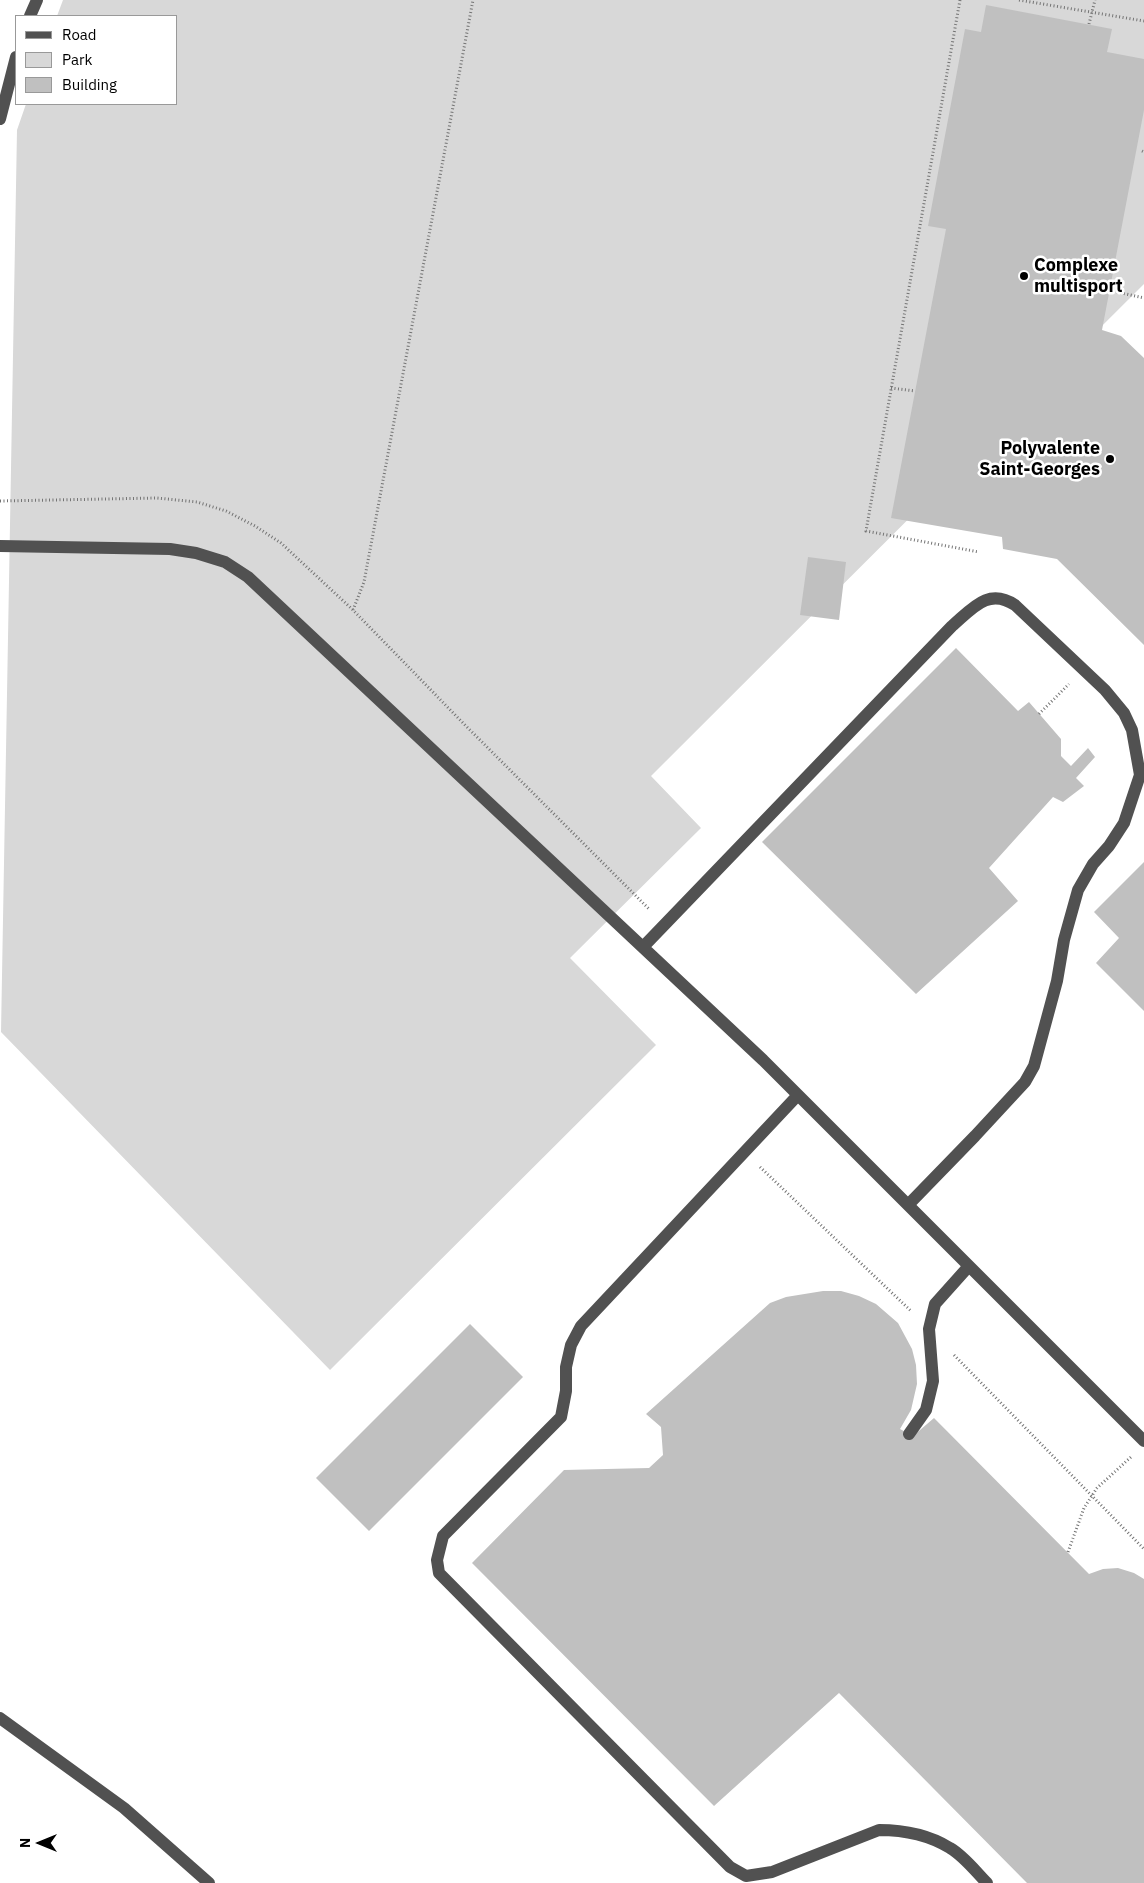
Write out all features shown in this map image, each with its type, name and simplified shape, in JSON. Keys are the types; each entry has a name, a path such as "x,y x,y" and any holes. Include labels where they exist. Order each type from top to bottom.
{"street":[{"path":"30,15 37,0"},
{"path":"0,119 15,61"},
{"path":"0,546 170,548 196,553 225,562 248,577 276,601 643,947 798,1096 1144,1441"},
{"path":"643,947 952,626 980,602 989,598 1007,600 1105,690 1124,713 1132,730 1140,775 1124,823 1109,846 1093,864 1078,890 1064,940 1057,982 1034,1066 1025,1082 908,1205"},
{"path":"798,1096 581,1326 571,1345 566,1367 566,1391 561,1417 443,1536 437,1560 439,1573 730,1867 746,1876 772,1872 879,1830 898,1830 927,1837 952,1848 987,1883"},
{"path":"909,1434 926,1410 933,1381 929,1329 935,1304 969,1266"},
{"path":"0,1718 124,1808 210,1883"}],"path":[{"path":"353,610 364,582 473,0"},
{"path":"960,0 866,531 979,552"},
{"path":"1019,0 1144,21"},
{"path":"1089,24 1095,0"},
{"path":"1117,292 1144,298"},
{"path":"891,388 915,391"},
{"path":"1039,714 1084,670"},
{"path":"745,1153 899,1298"},
{"path":"947,1348 1144,1550"},
{"path":"1068,1552 1084,1508 1097,1488 1133,1454"}],"green space":[{"path":"63,0 1144,0 1144,284 651,776 701,828 570,958 656,1045 330,1370 1,1032 17,130 26,105 178,105 178,15 57,15"}],"building":[{"name":"Complexe multisport","path":"986,5 1112,29 1107,52 1144,59 1144,110 1102,330 1121,336 1144,358 1144,645 1057,559 1003,549 1002,537 891,518 946,229 928,226 965,29 981,32"},
{"path":"808,557 846,562 839,620 800,615"},
{"path":"956,648 1018,711 1029,702 1061,739 1061,756 1071,766 1088,748 1095,757 1076,778 1084,786 1063,802 1053,797 989,868 1018,901 916,994 762,842"},
{"path":"1144,862 1144,1011 1096,963 1119,938 1094,912"},
{"path":"823,1291 841,1291 859,1296 876,1304 898,1323 912,1349 916,1365 917,1384 911,1410 900,1429 913,1436 934,1418 1089,1574 1103,1569 1118,1568 1134,1573 1144,1579 1144,1883 1027,1883 839,1693 714,1806 472,1563 564,1470 649,1468 663,1455 661,1427 646,1414 770,1303 786,1297"},
{"path":"470,1324 523,1377 369,1531 316,1478"}],"place":[{"name":"Complexe multisport","path":"1024,276"},
{"name":"Polyvalente Saint-Georges","path":"1110,459"}]}
